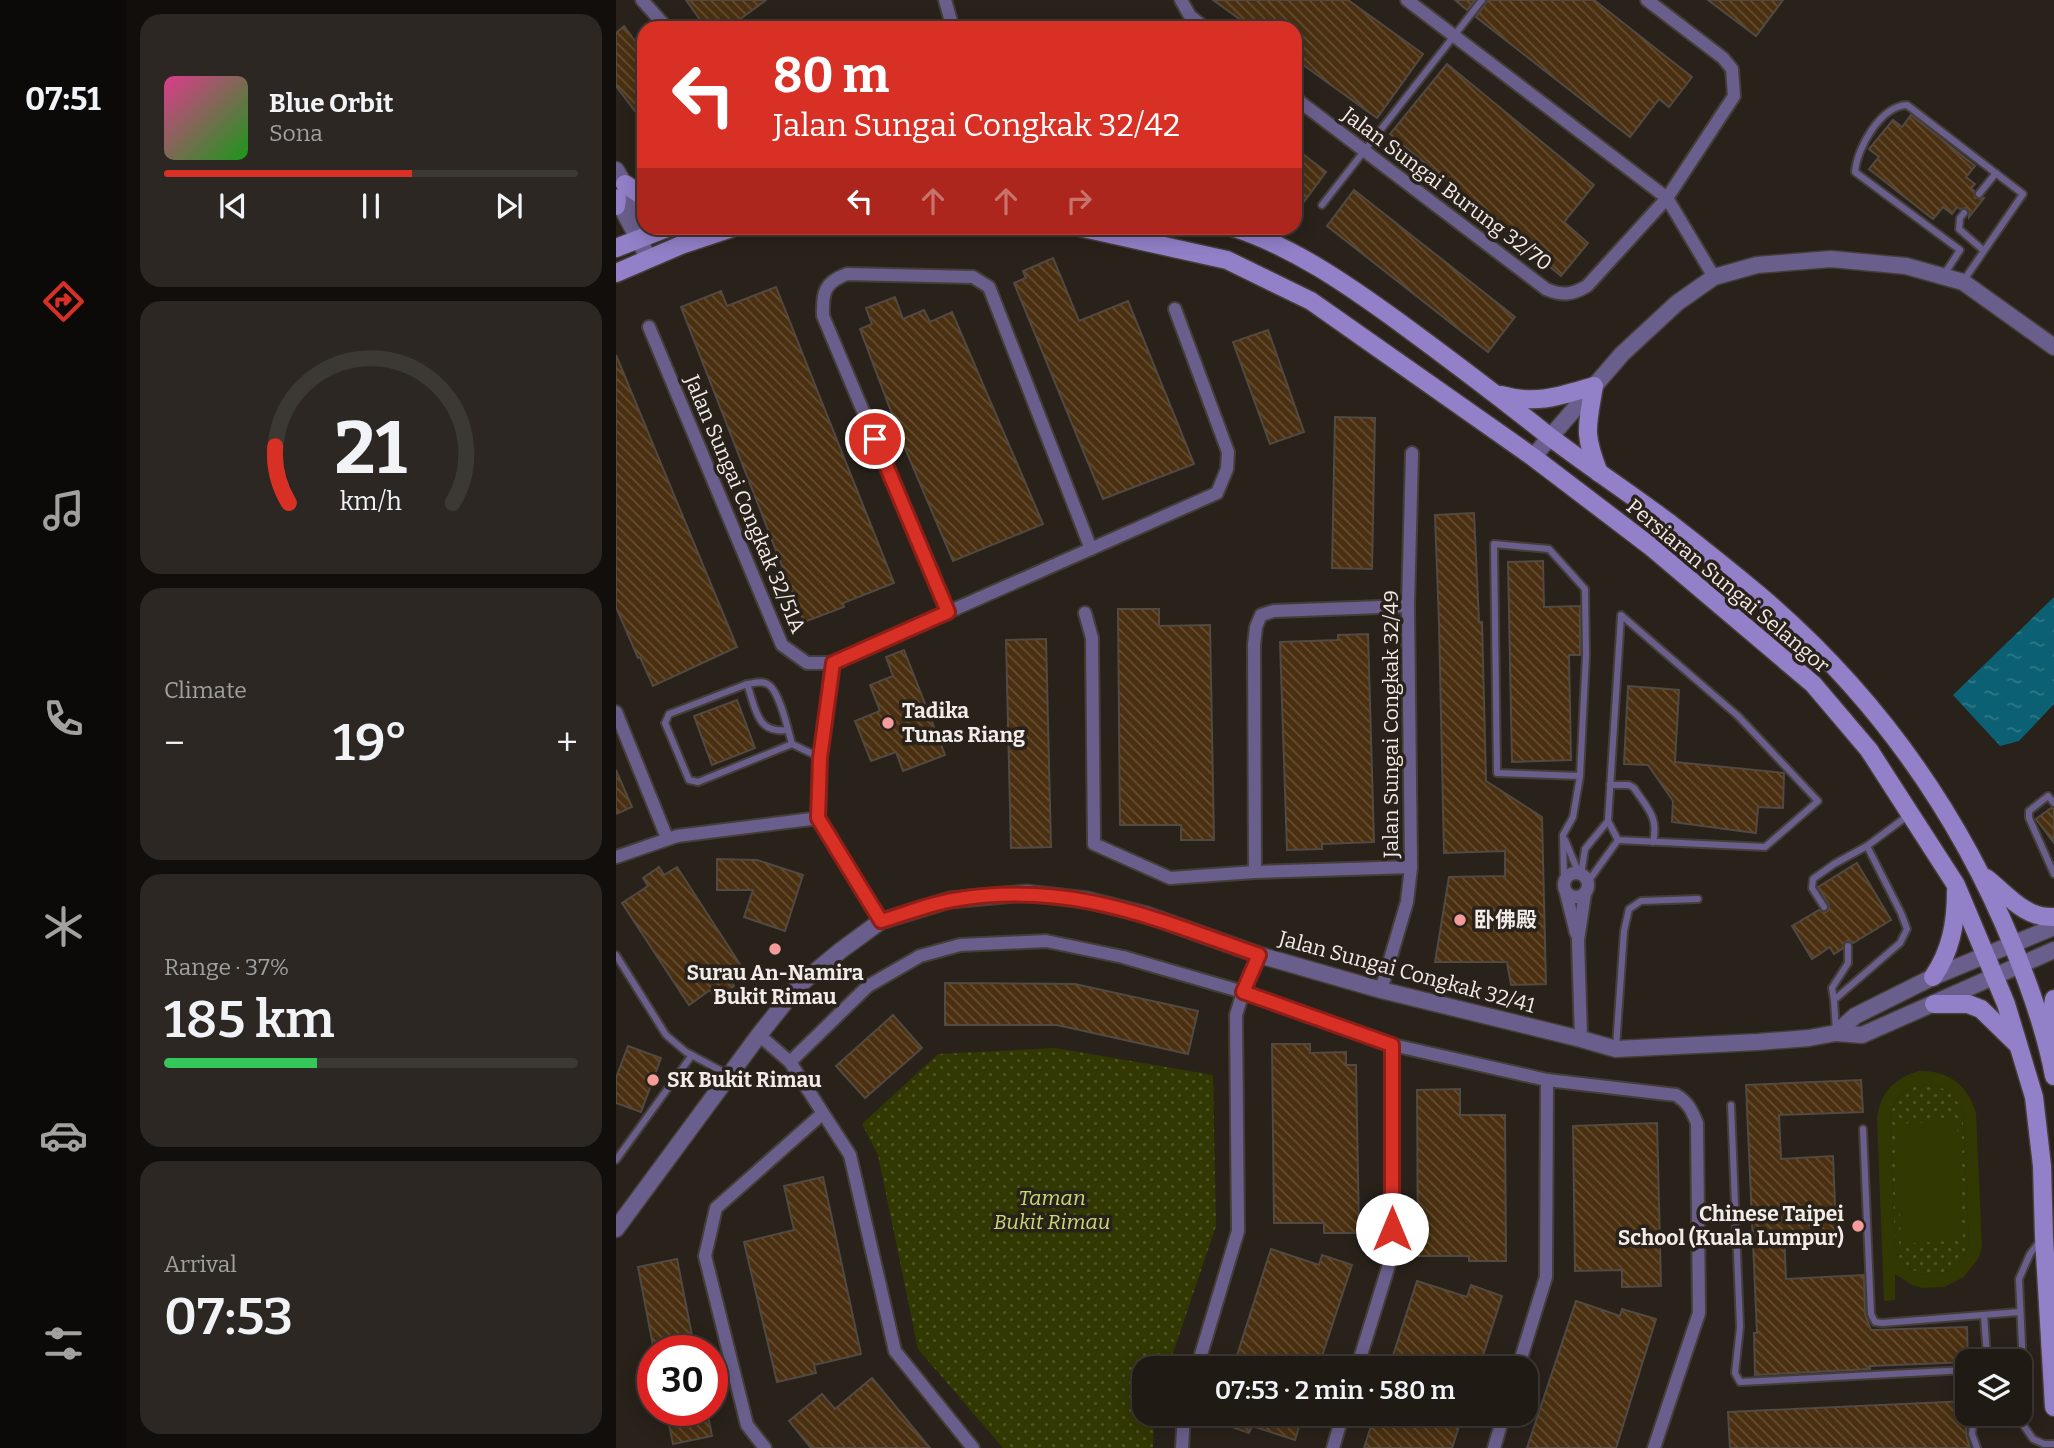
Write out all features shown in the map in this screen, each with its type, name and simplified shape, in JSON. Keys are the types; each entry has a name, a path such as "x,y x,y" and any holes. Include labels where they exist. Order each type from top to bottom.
{"main road":[{"path":"618,191 637,195"},
{"path":"616,248 646,235"},
{"path":"616,273 713,235"},
{"name":"Persiaran Sungai Selangor","path":"1118,235 1227,260 1311,301 1533,457 1650,546 1813,684 1869,750 1955,885 1995,977 2020,1047 2036,1111 2042,1166 2054,1407"},
{"name":"Persiaran Sungai Selangor","path":"1253,235 1273,243 1343,282 1670,523 1760,596 1836,667 1905,750 1937,797 1980,873 2021,965 2048,1044 2054,1076"},
{"path":"1494,393 1531,401 1554,399 1594,386 1587,436 1588,446 1600,473"},
{"path":"1980,873 2028,912 2042,918 2054,917"},
{"path":"1933,978 1944,961 1953,932 1955,885"},
{"path":"2048,1044 2054,999"},
{"path":"1934,1004 1968,1004 1981,1009 2020,1047"}],"street":[{"path":"642,0 662,21"},
{"path":"945,0 951,21"},
{"path":"1181,0 1190,16 1196,21"},
{"path":"1407,0 1667,198 1714,277"},
{"path":"1647,0 1723,58 1732,69 1734,82 1734,96 1667,198"},
{"name":"Jalan Sungai Burung 32/70","path":"1302,103 1546,289 1560,295 1577,292 1587,286 1667,198"},
{"path":"618,191 637,210"},
{"path":"618,191 637,213"},
{"path":"653,235 655,256"},
{"path":"1533,457 1622,354 1677,303 1714,277 1757,265 1830,259 1906,266 1943,276 1963,282 2054,347"},
{"path":"948,612 822,316 822,297 832,279 847,274 973,277 989,287 1091,549"},
{"path":"881,921 818,818 820,758 833,663 1217,494 1227,469 1228,452 1175,309"},
{"name":"Jalan Sungai Congkak 32/51A","path":"649,327 782,645 807,663 833,663"},
{"name":"Jalan Sungai Congkak 32/49","path":"1381,990 1407,902 1411,867 1408,606 1412,453"},
{"path":"1255,872 1254,645 1256,627 1261,615 1274,611 1408,606"},
{"path":"1085,612 1092,638 1094,844 1170,878 1255,872 1411,867"},
{"path":"616,712 667,838"},
{"path":"616,857 667,838 818,818"},
{"path":"1578,940 1565,887 1568,876 1583,881"},
{"path":"1565,887 1575,897 1583,881"},
{"path":"1581,1039 1578,940 1583,881"},
{"name":"Jalan Sungai Congkak 32/41","path":"616,1229 798,986 881,921 950,900 1002,894 1056,895 1147,915 1259,955 1381,990 1616,1049 1758,1042 1809,1038 1836,1032 1855,1016 1933,978 2054,928"},
{"path":"790,1062 868,986 920,956 960,945 1046,941 1123,957 1243,992 1392,1045 1547,1080 1666,1094 1684,1099 1697,1123 1699,1313 1654,1448"},
{"path":"1836,1032 1862,1035 2054,950"},
{"path":"1201,1356 1238,1231 1236,1015 1259,955"},
{"path":"759,1035 790,1062 850,1155 895,1351 973,1448"},
{"path":"1361,1356 1392,1255 1392,1045"},
{"path":"1522,1356 1546,1277 1547,1080"},
{"path":"765,1448 747,1425 705,1255 716,1208 822,1114"},
{"path":"1182,1448 1183,1426"},
{"path":"1333,1448 1339,1426"},
{"path":"1494,1448 1500,1426"}],"lane":[{"path":"1322,205 1482,0"},
{"path":"1960,250 1856,172 1856,158 1887,110 1898,105 1907,105 2023,194 1963,282"},
{"path":"1979,194 1996,173"},
{"path":"1964,213 1960,218 1959,229 1983,250"},
{"path":"1943,276 1968,239"},
{"path":"1565,887 1563,835 1573,817 1580,776 1587,655 1586,589 1549,549 1494,544 1497,773 1580,776"},
{"path":"1621,615 1738,716 1818,801 1765,847 1618,840 1608,821 1621,615"},
{"path":"792,744 698,782 689,780 665,723 669,714 747,684 769,684 792,744 820,758"},
{"path":"747,684 762,724 775,732 788,730"},
{"path":"1610,785 1629,785 1634,788 1654,818 1656,826 1653,842"},
{"path":"2054,803 2048,796 2029,811 2029,818 2054,874"},
{"path":"1824,907 1812,888 1813,879 1867,846 1911,813"},
{"path":"1583,881 1585,849 1608,821"},
{"path":"1563,835 1583,881"},
{"path":"1583,881 1618,840"},
{"path":"1834,1000 1900,943 1907,929 1902,913 1867,846"},
{"path":"1616,1049 1624,931 1629,909 1641,901 1698,899"},
{"path":"1836,1032 1832,988 1847,963 1848,946"},
{"path":"616,955 666,1035 692,1055 731,1076"},
{"path":"616,1160 692,1055"},
{"path":"1731,1105 1740,1327 1735,1373 1740,1382 1955,1371"},
{"path":"1863,1129 1871,1314 1875,1322 2020,1312"},
{"path":"2021,1349 2020,1279 2030,1254 2044,1237"},
{"path":"1984,1315 1986,1349"},
{"path":"1973,1426 1972,1434 1977,1448"},
{"path":"2024,1426 2034,1439 2044,1444 2054,1444"}],"green space":[{"name":"Taman Bukit Rimau","path":"1055,1048 1213,1075 1216,1226 1172,1356 1132,1356 1132,1426 1154,1426 1153,1448 1003,1448 918,1349 878,1155 862,1124 938,1054"},
{"path":"1929,1071 1948,1076 1962,1087 1972,1103 1976,1113 1982,1247 1978,1259 1964,1277 1944,1287 1922,1288 1895,1274 1895,1300 1884,1301 1877,1119 1885,1094 1896,1082 1910,1074","holes":["1921,1085 1935,1085 1951,1094 1963,1115 1969,1245 1954,1266 1934,1275 1912,1270 1895,1250 1890,1119 1894,1104 1902,1094"]},
{"path":"1929,1084 1951,1094 1963,1115 1969,1245 1954,1266 1934,1275 1912,1270 1895,1250 1890,1119 1894,1104 1902,1094 1914,1087"},
{"path":"1957,1121 1963,1240 1901,1244 1896,1124"}],"water":[{"path":"2054,597 2054,704 2019,741 2000,746 1953,695"}],"building":[{"path":"686,0 766,0 738,21 701,21"},
{"path":"1213,0 1348,0 1423,54 1377,118 1302,64 1302,21 1242,21"},
{"path":"1455,0 1475,0 1467,10"},
{"path":"1488,0 1594,0 1692,77 1669,107 1659,99 1630,137 1476,17"},
{"path":"1708,0 1783,0 1756,36"},
{"path":"624,26 637,44 637,114 616,86 616,33"},
{"path":"1447,64 1594,185 1564,222 1588,243 1561,276 1390,134"},
{"path":"1911,115 1975,166 1966,177 1975,184 1971,188 1975,198 1984,198 1969,217 1966,208 1957,207 1952,214 1943,207 1933,219 1869,169 1879,157 1869,149 1893,120 1902,127"},
{"path":"1302,153 1326,172 1302,202"},
{"path":"1354,190 1515,317 1488,352 1327,226"},
{"path":"1053,258 1079,321 1128,301 1194,464 1103,499 1014,283 1026,278 1023,271"},
{"path":"776,287 894,583 843,603 844,607 804,622 681,307 721,291 727,306"},
{"path":"895,297 903,319 924,310 930,322 952,312 1043,524 953,561 904,446 860,329 872,324 866,308"},
{"path":"1268,330 1304,432 1270,444 1233,342"},
{"path":"616,355 737,647 653,686 616,607"},
{"path":"1335,417 1375,418 1372,569 1332,568"},
{"path":"1474,513 1479,622 1482,622 1486,781 1542,817 1546,984 1511,985 1507,962 1435,962 1449,877 1505,876 1505,851 1444,853 1435,515"},
{"path":"1543,561 1544,607 1580,606 1580,655 1569,655 1571,760 1512,762 1508,562"},
{"path":"1118,609 1159,609 1159,626 1210,625 1214,840 1181,840 1181,825 1120,825"},
{"path":"1368,634 1374,842 1322,844 1322,849 1287,850 1280,642 1338,640 1338,635"},
{"path":"1046,639 1051,847 1011,848 1006,640"},
{"path":"904,650 945,755 903,771 896,752 871,761 855,721 880,711 870,685 893,676 886,657"},
{"path":"1628,686 1679,690 1675,762 1784,773 1783,808 1758,807 1756,833 1672,822 1673,801 1648,765 1624,764"},
{"path":"737,700 755,748 712,765 694,716"},
{"path":"616,770 632,807 616,814"},
{"path":"2051,808 2054,809 2054,843 2036,819"},
{"path":"717,859 757,860 803,875 785,931 744,917 753,890 717,890"},
{"path":"1857,863 1891,920 1853,943 1849,940 1845,942 1842,949 1834,954 1830,947 1812,959 1792,926 1819,910 1824,913 1828,911 1829,905 1818,887"},
{"path":"659,867 664,875 677,867 743,969 729,978 734,986 716,999 710,990 689,1005 622,903 648,886 643,878"},
{"path":"945,983 1075,984 1198,1011 1188,1054 1057,1025 945,1025"},
{"path":"893,1015 922,1048 865,1098 836,1066"},
{"path":"1272,1044 1310,1044 1310,1053 1346,1052 1346,1065 1356,1065 1359,1233 1324,1233 1324,1223 1274,1223"},
{"path":"628,1046 661,1058 641,1112 616,1103 616,1078"},
{"path":"1861,1080 1863,1112 1779,1115 1781,1159 1833,1156 1836,1231 1784,1233 1786,1279 1864,1275 1865,1314 1871,1330 1967,1327 1968,1349 1955,1349 1955,1363 1755,1375 1754,1333 1757,1333 1746,1085"},
{"path":"1460,1089 1460,1115 1505,1115 1506,1261 1469,1261 1469,1256 1418,1256 1417,1090"},
{"path":"1657,1123 1661,1286 1622,1287 1622,1270 1575,1271 1573,1126"},
{"path":"823,1177 861,1354 814,1365 816,1373 777,1382 744,1242 794,1230 784,1186"},
{"path":"1271,1249 1319,1265 1322,1255 1352,1265 1322,1356 1237,1356"},
{"path":"677,1259 692,1335 651,1335 638,1267"},
{"path":"1417,1281 1467,1297 1471,1285 1502,1296 1483,1356 1393,1356"},
{"path":"1576,1301 1620,1316 1622,1309 1656,1319 1616,1448 1527,1448 1534,1426 1538,1426 1538,1415"},
{"path":"872,1378 930,1448 811,1448 789,1421 822,1394 835,1409"},
{"path":"1955,1402 1955,1426 1966,1426 1970,1448 1730,1448 1728,1412"},
{"path":"669,1426 710,1426 712,1436 673,1444"},
{"path":"1229,1426 1252,1426 1249,1433"},
{"path":"1252,1426 1299,1426 1295,1440"},
{"path":"1371,1426 1459,1426 1452,1448 1364,1448"}],"place":[{"name":"Tadika Tunas Riang","path":"888,723"},
{"name":"卧佛殿","path":"1460,920"},
{"name":"Surau An-Namira Bukit Rimau","path":"775,949"},
{"name":"SK Bukit Rimau","path":"653,1080"},
{"name":"Chinese Taipei School (Kuala Lumpur)","path":"1858,1226"}],"route":[{"path":"875,439 948,612 833,663 820,758 818,818 881,921 950,900 1026,893 1056,895 1147,915 1259,955 1243,992 1392,1045 1392,1229"}]}
